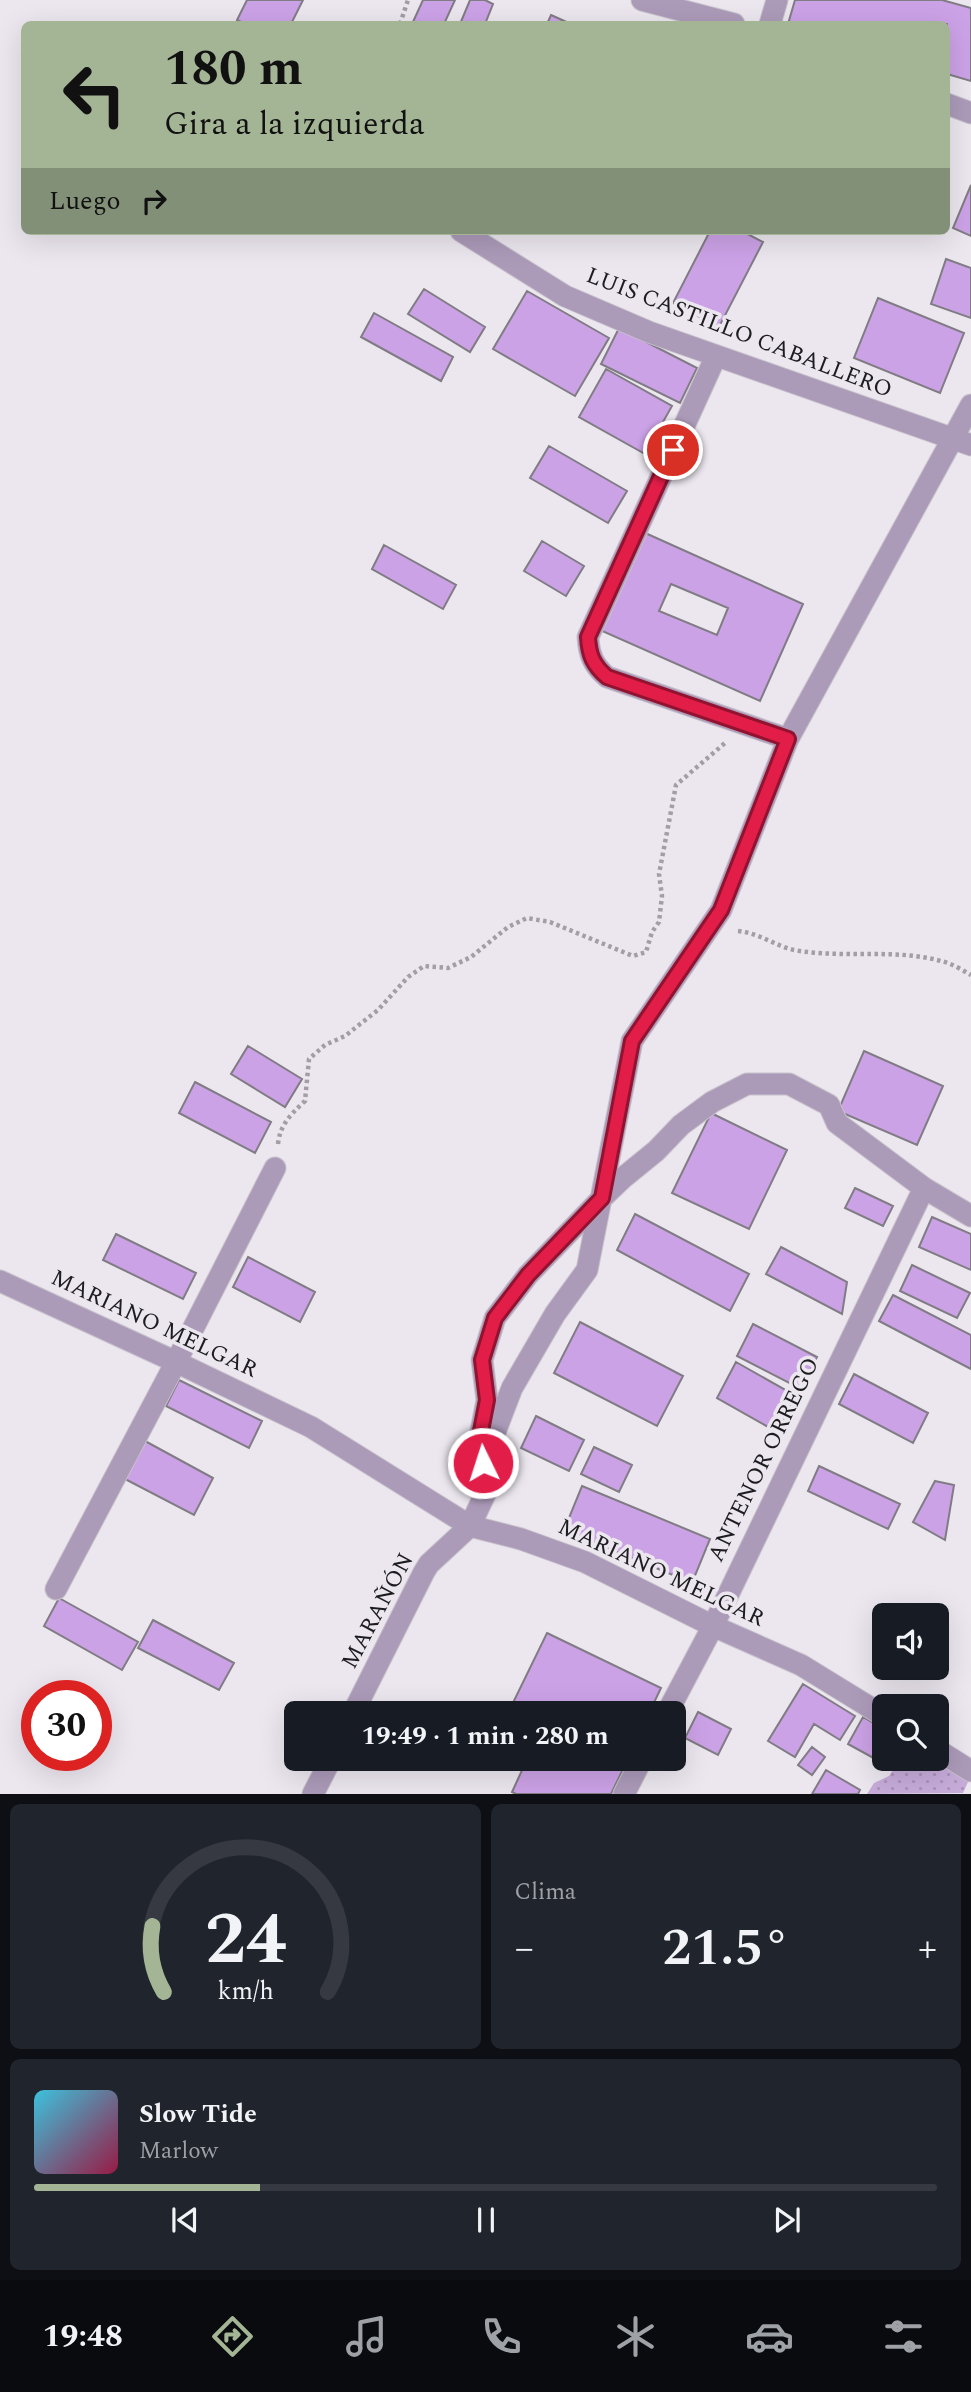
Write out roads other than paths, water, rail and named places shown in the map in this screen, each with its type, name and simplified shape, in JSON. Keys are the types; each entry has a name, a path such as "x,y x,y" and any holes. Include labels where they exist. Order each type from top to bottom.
{"street":[{"path":"642,0 722,21"},
{"path":"771,21 776,0"},
{"path":"950,105 971,113"},
{"name":"LUIS CASTILLO CABALLERO","path":"467,235 565,296 649,332 962,443"},
{"path":"716,356 588,637 588,644 595,667 607,677 788,739"},
{"name":"MARAÑÓN","path":"359,1701 429,1564 470,1526 487,1490 489,1448 512,1388 555,1314 586,1270 632,1041 721,910 788,739 962,443 971,405"},
{"path":"487,1490 480,1436 487,1400 482,1360 495,1318 528,1275 602,1198 656,1151 681,1125 712,1102 747,1084 789,1084 829,1105 836,1123 924,1188 971,1216"},
{"path":"56,1589 275,1168"},
{"name":"ANTENOR ORREGO","path":"673,1701 713,1626 924,1188"},
{"name":"MARIANO MELGAR","path":"0,1281 311,1427 470,1526 521,1539 585,1562 713,1626 801,1665 872,1709"},
{"path":"949,1757 971,1771"},
{"path":"313,1794 325,1771"},
{"path":"624,1794 636,1771"}]}
